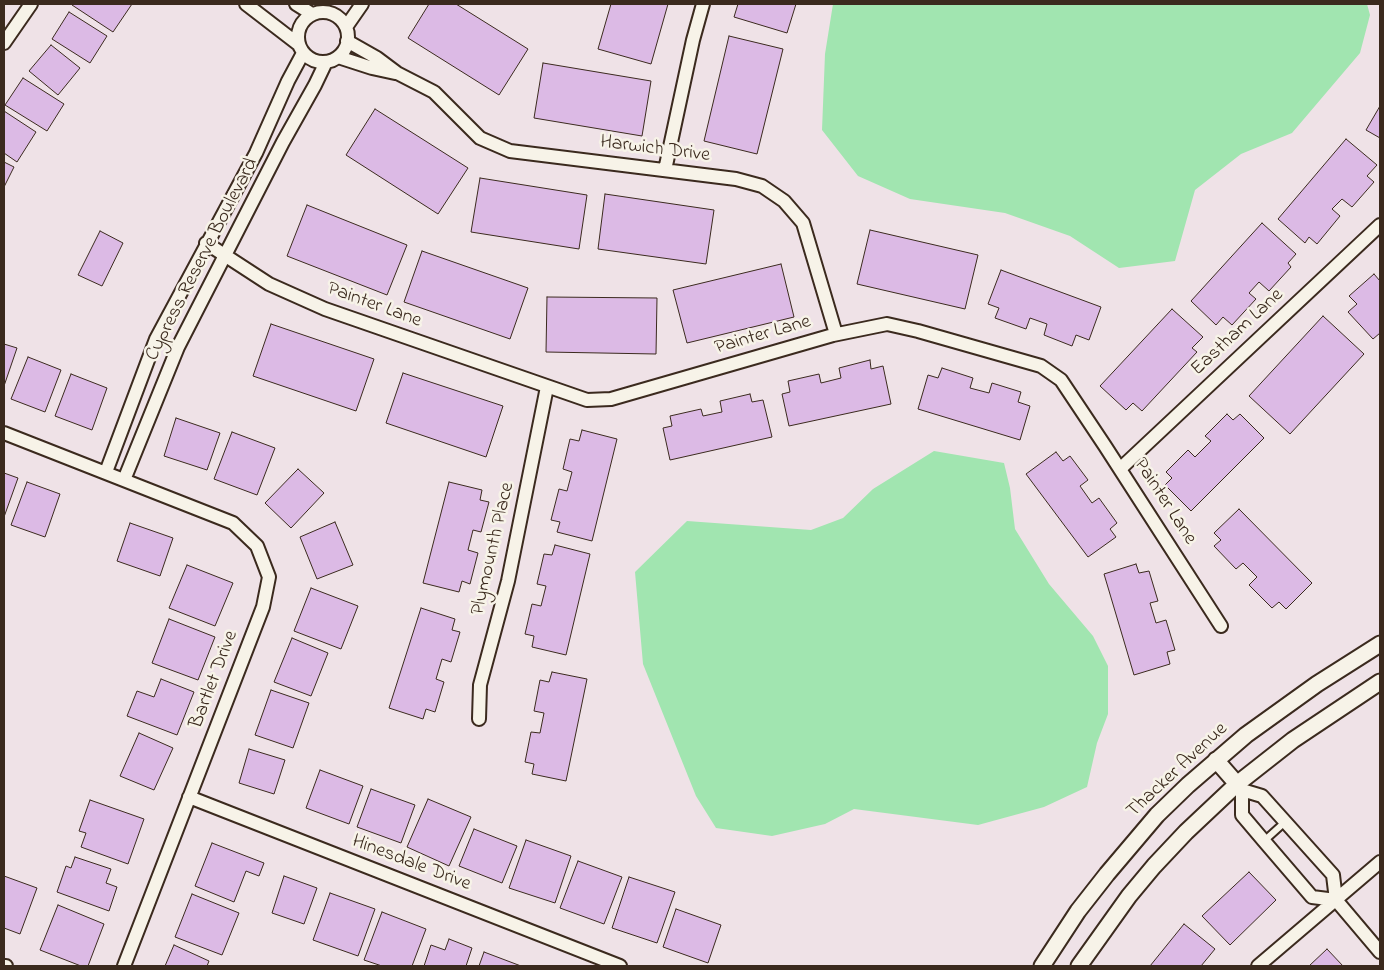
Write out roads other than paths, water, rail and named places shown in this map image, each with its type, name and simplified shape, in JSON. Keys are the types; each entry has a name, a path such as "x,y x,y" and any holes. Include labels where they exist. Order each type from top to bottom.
{"street":[{"path":"4,43 31,4"},
{"path":"246,4 300,48 309,59 317,62 326,62 338,57 344,50 348,41 346,27 328,8 312,14 303,21 298,32 300,48"},
{"path":"296,4 312,14"},
{"path":"346,27 362,4"},
{"path":"666,170 693,40 703,4"},
{"name":"Harwich Drive","path":"348,41 378,58 398,73 434,92 480,138 510,151 666,170 744,181 762,186 784,201 803,223 836,334"},
{"name":"Cypress Reserve Boulevard","path":"106,472 156,339 256,153 288,81 300,48"},
{"name":"Harwich Drive","path":"338,57 372,68 398,73"},
{"name":"Cypress Reserve Boulevard","path":"124,480 178,347 224,255 326,62"},
{"name":"Eastham Lane","path":"1120,469 1380,225"},
{"name":"Painter Lane","path":"206,243 269,284 326,309 587,400 611,400 836,334 887,324 1041,366 1061,380 1221,626"},
{"name":"Plymounth Place","path":"479,719 480,685 508,581 548,387"},
{"name":"Bartlet Drive","path":"4,433 233,523 257,546 269,577 263,607 124,966"},
{"name":"Thacker Avenue","path":"1042,966 1078,911 1157,815 1246,735 1317,684 1380,644"},
{"path":"1079,966 1130,896 1154,866 1186,832 1293,740 1380,682"},
{"path":"1216,760 1239,787 1262,796 1334,875 1336,900 1380,952"},
{"path":"1239,787 1242,814 1312,897 1336,900"},
{"name":"Hinesdale Drive","path":"189,797 620,966"},
{"path":"1258,966 1380,862"}],"lane":[{"path":"1264,841 1285,822"}]}
